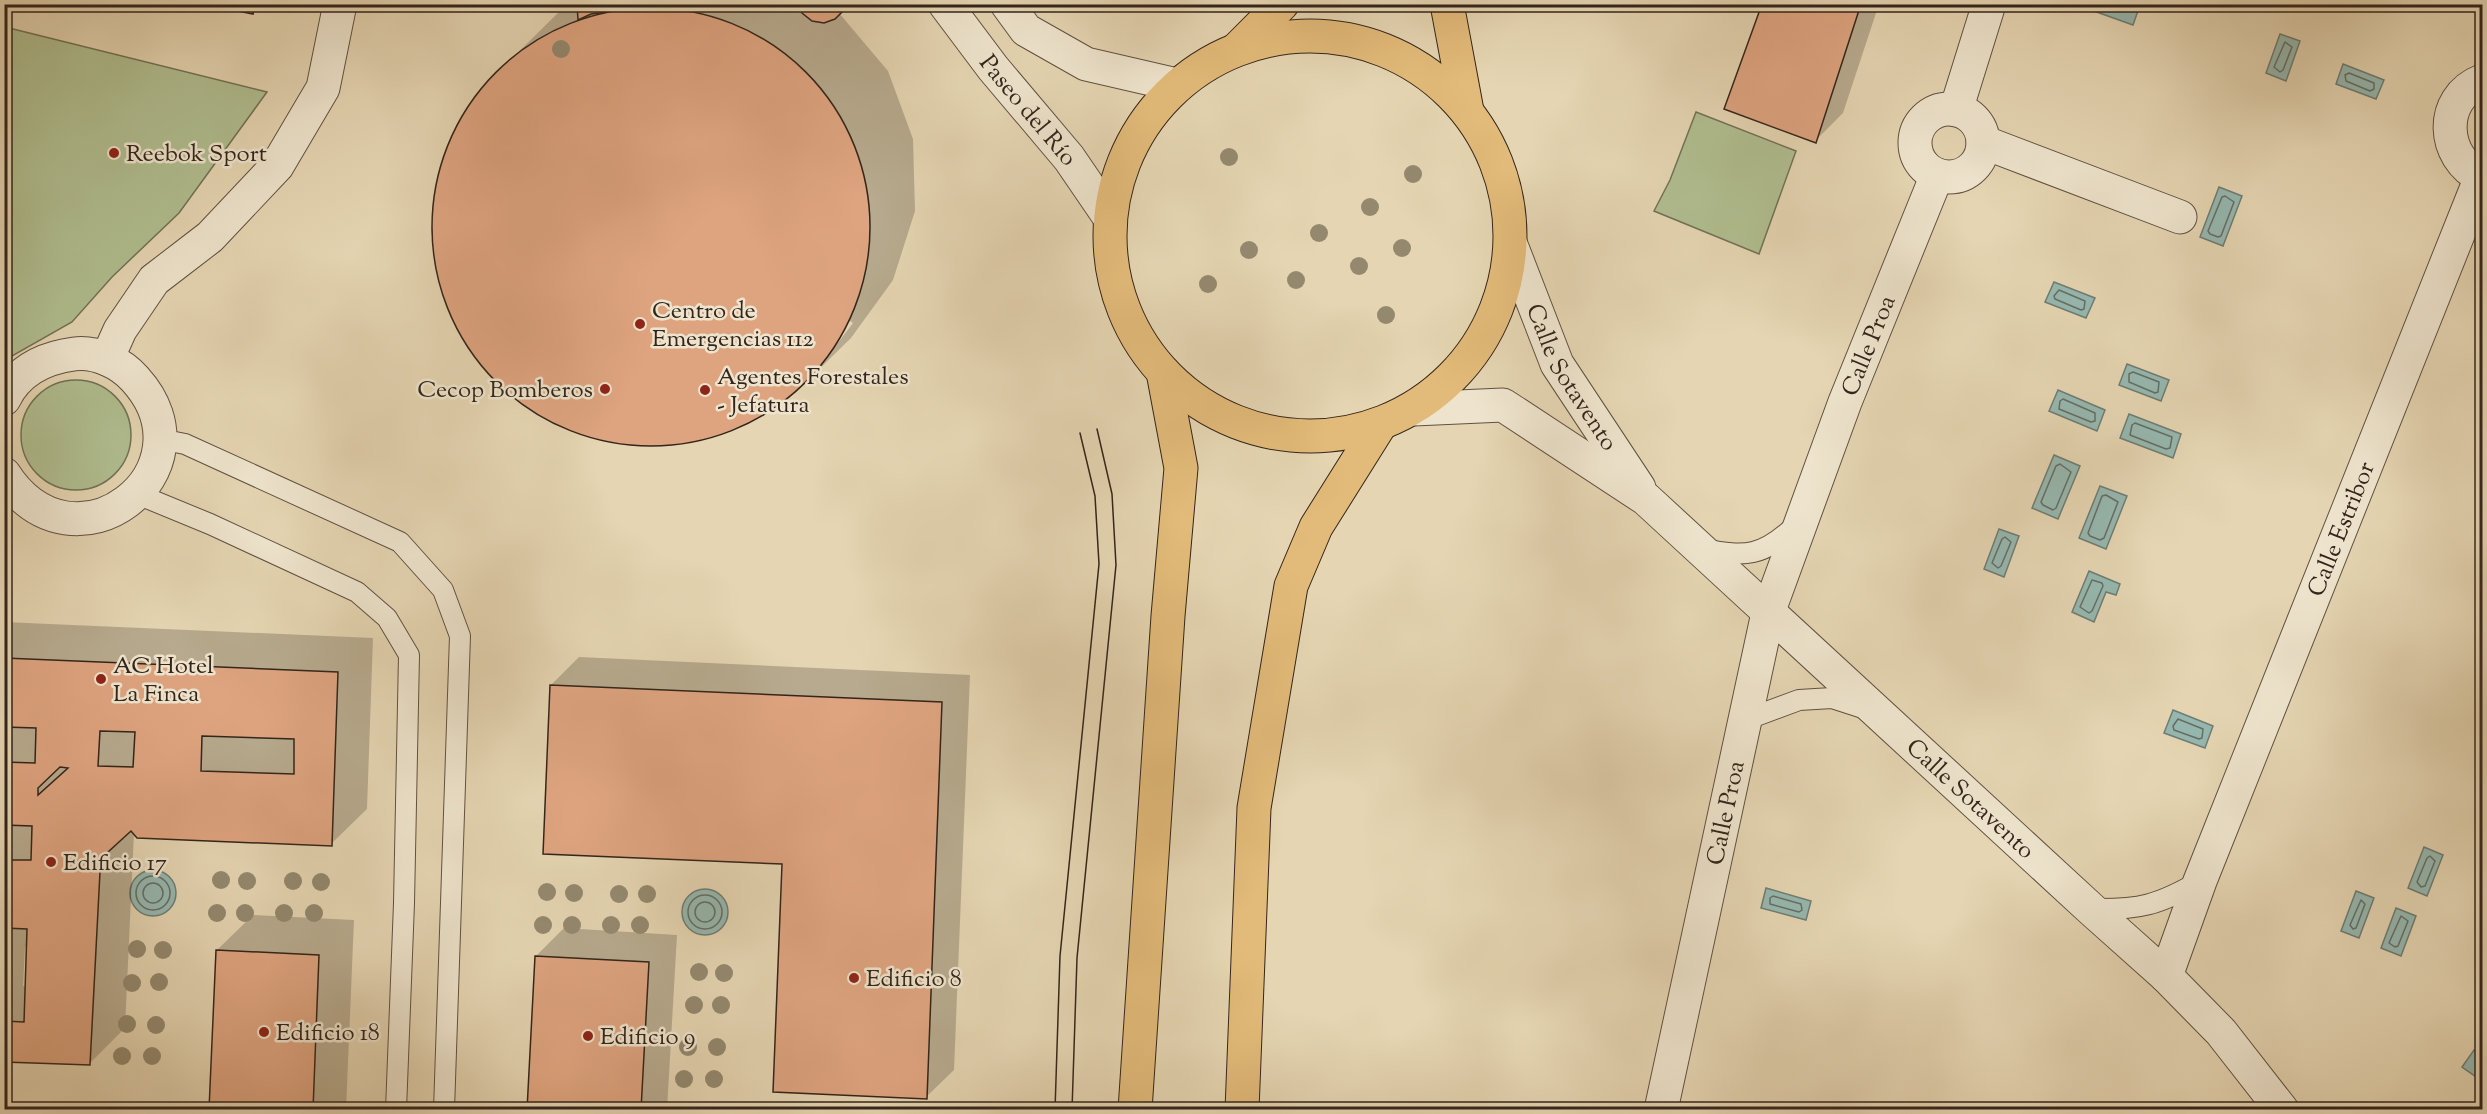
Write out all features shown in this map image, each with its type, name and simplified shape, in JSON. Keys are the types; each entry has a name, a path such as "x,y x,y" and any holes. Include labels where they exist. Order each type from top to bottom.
{"highway":[{"path":"1238,48 1282,4"},
{"path":"1447,4 1467,111"},
{"path":"1300,35 1362,42 1420,68 1467,111 1492,152 1504,186 1511,245 1498,309 1464,366 1414,409 1380,425 1323,437 1264,432 1209,409 1163,372 1131,326 1113,274 1110,218 1121,168 1144,123 1177,85 1206,64 1238,48 1300,35"},
{"path":"1135,1110 1167,627 1181,468 1163,372"},
{"path":"1242,1110 1254,808 1291,586 1316,527 1380,425"}],"street":[{"path":"107,359 120,330 154,280 210,237 277,166 323,88 340,4"},
{"name":"Paseo del Río","path":"945,4 993,68 1069,158 1110,218"},
{"name":"Paseo del Río","path":"1007,4 1026,30 1086,63 1177,85"},
{"path":"1956,110 1989,4"},
{"name":"Calle Estribor","path":"2166,976 2200,881 2482,177 2468,169 2458,158 2451,144 2449,129 2451,115 2457,101 2467,90 2482,81"},
{"path":"1947,109 1956,110 1972,118 1983,142 1979,158 1968,171 1953,177 1928,171 1917,156 1915,138 1922,121 1929,115 1947,109"},
{"path":"1983,142 2180,217"},
{"name":"Calle Proa","path":"1661,1110 1768,613 1845,402 1937,175"},
{"name":"Calle Sotavento","path":"1511,245 1557,364 1646,499"},
{"path":"4,399 9,389 28,369 53,357 80,353 107,359 129,371 146,390 157,413 160,438 153,468 137,494 115,510 89,519 62,518 36,508 15,490 4,474"},
{"name":"Calle Sotavento","path":"1414,409 1503,405 1646,499 2166,976 2221,1032 2282,1110"}],"lane":[{"path":"160,438 185,444 400,542 443,590 460,636 444,1110"},
{"path":"137,494 210,524 357,592 387,618 409,655 404,903 396,1110"},
{"path":"1701,549 1752,554 1770,545 1802,519"},
{"path":"1745,720 1799,700 1832,698 1877,712"},
{"path":"2091,909 2138,909 2171,898 2200,881"}],"green space":[{"name":"Reebok Sport","path":"5,27 267,92 179,213 112,277 72,322 5,360"},
{"path":"1696,112 1796,151 1759,254 1654,211 1670,180"},
{"path":"76,380 97,384 115,396 127,414 131,435 127,456 115,474 97,486 76,490 55,486 37,474 25,456 21,435 25,414 37,396 55,384"}],"water":[{"path":"2093,5 2140,5 2133,25 2091,10"},
{"path":"2280,34 2300,41 2286,81 2266,73"},
{"path":"2343,64 2384,80 2376,99 2336,84"},
{"path":"2219,187 2242,196 2223,246 2200,237"},
{"path":"2054,282 2095,298 2086,318 2045,302"},
{"path":"2127,364 2169,380 2161,401 2119,385"},
{"path":"2058,390 2105,410 2097,431 2049,411"},
{"path":"2129,414 2181,434 2173,458 2120,438"},
{"path":"2054,455 2080,466 2058,519 2032,508"},
{"path":"2100,486 2127,496 2106,549 2079,538"},
{"path":"1999,529 2019,536 2004,577 1984,569"},
{"path":"2089,571 2120,584 2116,595 2106,592 2094,622 2072,612"},
{"path":"2173,710 2213,726 2205,748 2164,733"},
{"path":"2424,847 2443,855 2427,896 2408,888"},
{"path":"153,870 162,871 170,876 175,884 175,902 170,910 162,915 153,916 144,915 136,910 131,902 130,893 131,884 136,876 144,871"},
{"path":"1766,888 1811,901 1806,920 1761,908"},
{"path":"705,889 714,890 722,895 727,903 727,921 722,929 714,934 705,935 696,934 688,929 683,921 682,912 683,903 688,895 696,890"},
{"path":"2356,891 2374,898 2359,938 2341,931"},
{"path":"2396,908 2416,916 2401,956 2381,948"},
{"path":"2474,1050 2482,1056 2482,1081 2462,1067"}],"building":[{"path":"204,4 255,4 253,14"},
{"path":"577,4 636,4 634,9 591,14 578,20"},
{"path":"798,4 812,4 820,11 828,9 832,4 845,4 843,11 835,19 824,23 812,21 802,13"},
{"path":"1762,4 1861,4 1816,143 1724,109"},
{"name":"Centro de Emergencias 112","path":"651,8 694,12 735,25 773,45 806,72 833,105 853,143 866,184 870,227 866,270 853,311 833,349 806,382 773,409 735,429 694,442 651,446 608,442 567,429 529,409 496,382 469,349 449,311 436,270 432,227 436,184 449,143 469,105 496,72 529,45 567,25 608,12"},
{"name":"Edificio 17","path":"4,658 338,672 332,846 137,838 131,831 95,864 100,872 90,1065 4,1062 4,1021 24,1022 27,929 4,928 4,860 31,860 32,826 4,825 4,762 35,763 36,728 4,727","holes":["100,731 135,732 133,767 98,766","202,736 294,739 294,774 201,771","60,767 68,768 38,795 38,788"]},
{"name":"Edificio 8","path":"550,685 942,702 927,1099 773,1092 782,864 543,854"},
{"name":"Edificio 18","path":"216,950 319,955 313,1110 209,1110"},
{"name":"Edificio 9","path":"535,956 649,962 641,1110 527,1110"}],"tram line":[{"path":"1072,1110 1077,958 1116,565 1112,494 1097,429"},
{"path":"1055,1110 1060,956 1099,564 1095,496 1080,433"}],"place":[{"name":"Reebok Sport","path":"114,153"},
{"name":"Centro de Emergencias 112","path":"640,324"},
{"name":"Cecop Bomberos","path":"605,389"},
{"name":"Agentes Forestales - Jefatura","path":"705,390"},
{"name":"AC Hotel La Finca","path":"101,679"},
{"name":"Edificio 17","path":"51,862"},
{"name":"Edificio 8","path":"854,978"},
{"name":"Edificio 18","path":"264,1032"},
{"name":"Edificio 9","path":"588,1036"}]}
